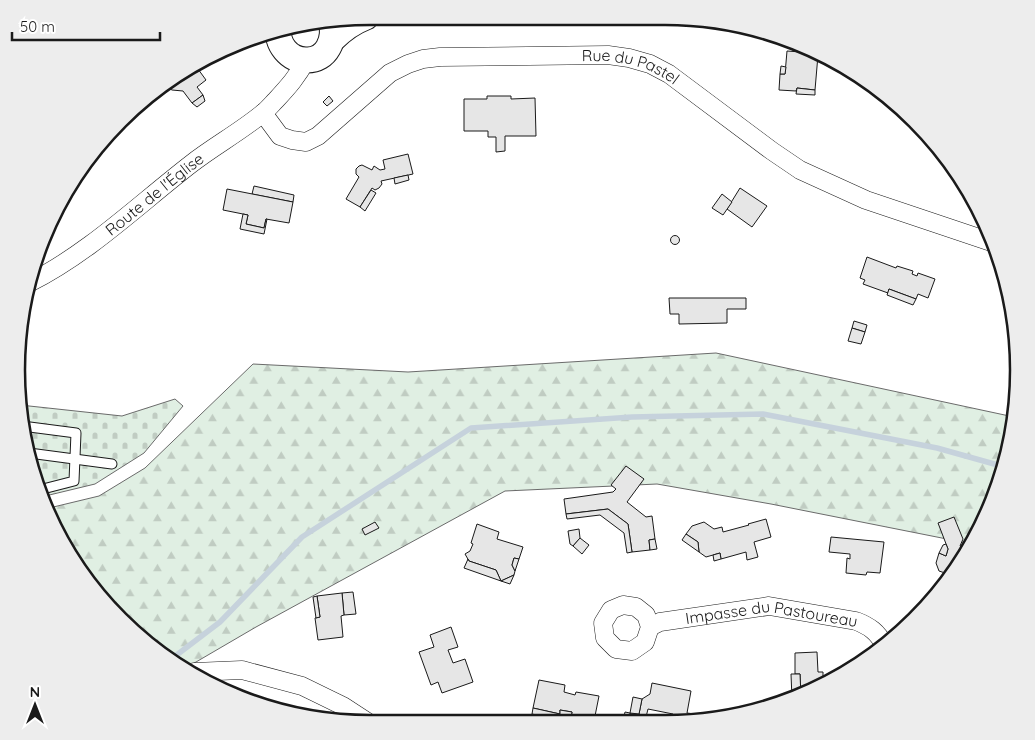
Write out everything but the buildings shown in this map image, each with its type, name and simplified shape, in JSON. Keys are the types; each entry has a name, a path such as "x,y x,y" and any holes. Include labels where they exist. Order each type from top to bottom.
{"street":[{"path":"285,40 315,59 329,47 332,30 347,26"},
{"name":"Route de l'Église","path":"38,279 76,255 109,231 193,163 263,113 276,100 281,89 285,40"},
{"name":"Rue du Pastel","path":"263,113 280,136 306,142 318,136 390,74 408,64 423,59 440,57 608,55 629,58 650,64 669,74 800,170 866,200 985,241"},
{"name":"Impasse du Pastoureau","path":"650,627 660,622 769,606 856,621 870,627 881,639"},
{"path":"202,672 242,670 302,686 356,714"}],"lane":[{"path":"30,427 76,433 74,481 46,488"},
{"path":"36,454 112,464"},
{"path":"44,485 54,486"}],"green space":[{"path":"716,353 1007,415 992,481 984,502 964,542 771,504 657,484 505,491 256,627 191,665 160,644 126,614 96,580 71,542 53,507 99,496 145,468 253,364 408,372"},
{"path":"175,399 183,406 144,453 95,484 48,495 37,459 27,406 122,416"}],"waterway":[{"path":"176,655 220,622 302,537 471,428 632,417 763,414 937,448 996,465"}]}
